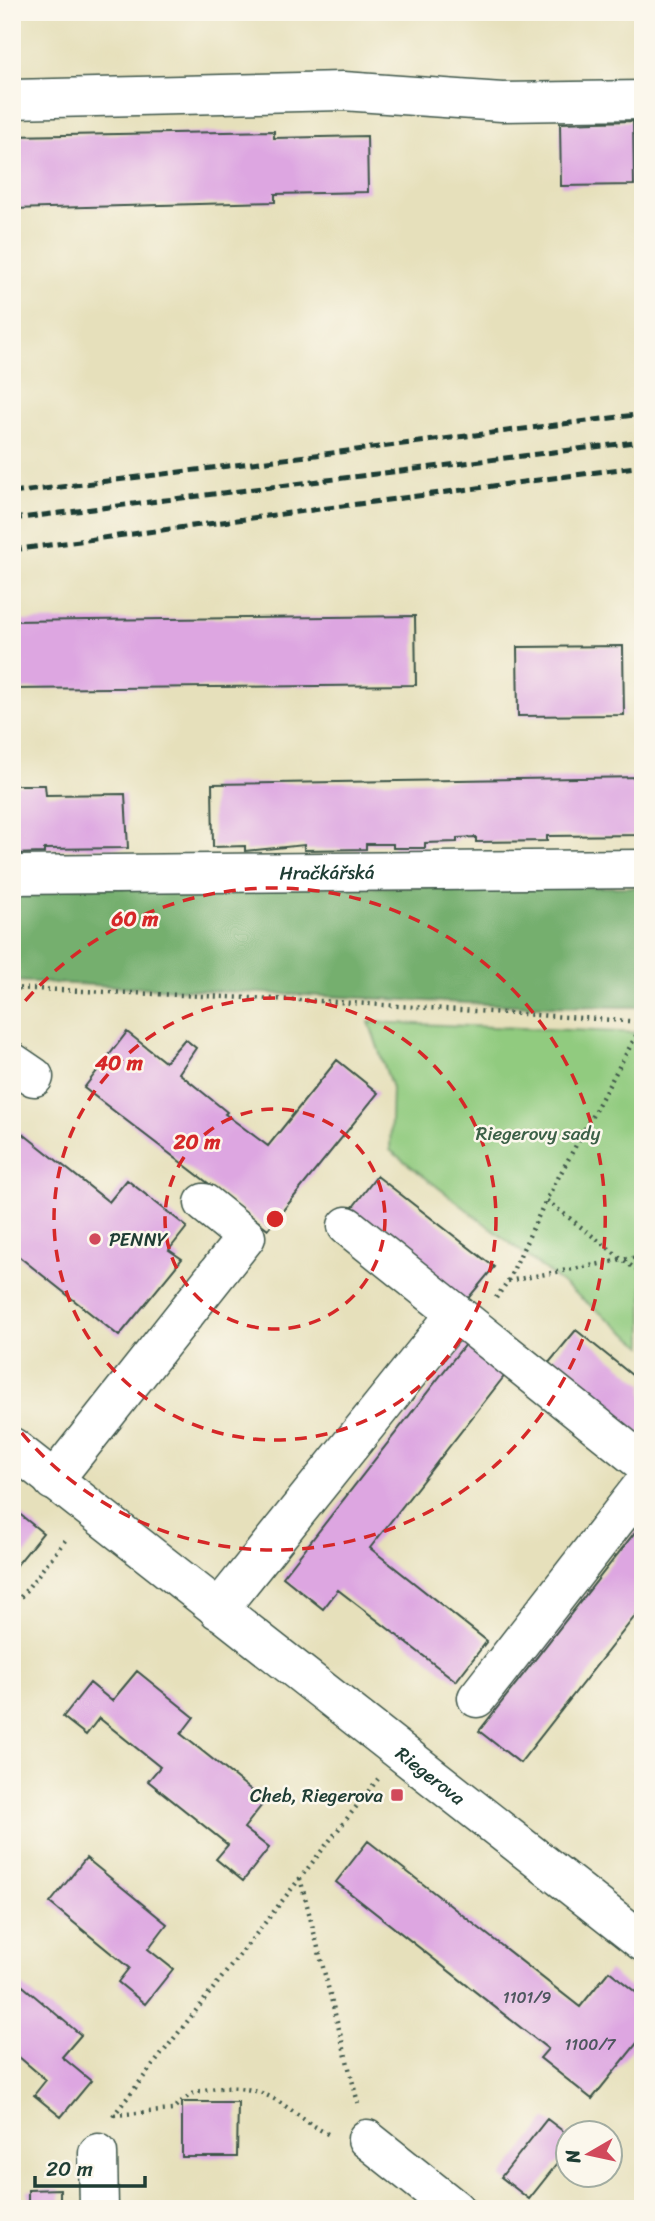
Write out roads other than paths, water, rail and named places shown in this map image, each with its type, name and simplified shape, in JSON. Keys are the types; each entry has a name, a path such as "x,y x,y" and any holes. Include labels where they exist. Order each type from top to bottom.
{"street":[{"path":"12,99 343,91 502,102 643,100"},
{"name":"Hračkářská","path":"12,875 643,869"},
{"path":"53,1481 246,1237 204,1203"},
{"path":"346,1226 643,1463"},
{"path":"218,1610 463,1322"},
{"name":"Riegerova","path":"12,1447 643,1942"},
{"path":"477,1698 643,1485"},
{"path":"367,2139 454,2209"},
{"path":"98,2153 99,2209"}],"railway":[{"path":"12,493 643,414"},
{"path":"12,519 643,441"},
{"path":"12,550 643,466"}],"place":[{"name":"PENNY","path":"95,1239"},
{"name":"Cheb, Riegerova","path":"397,1795"}],"park label":[{"name":"Riegerovy sady","path":"538,1133"}]}
